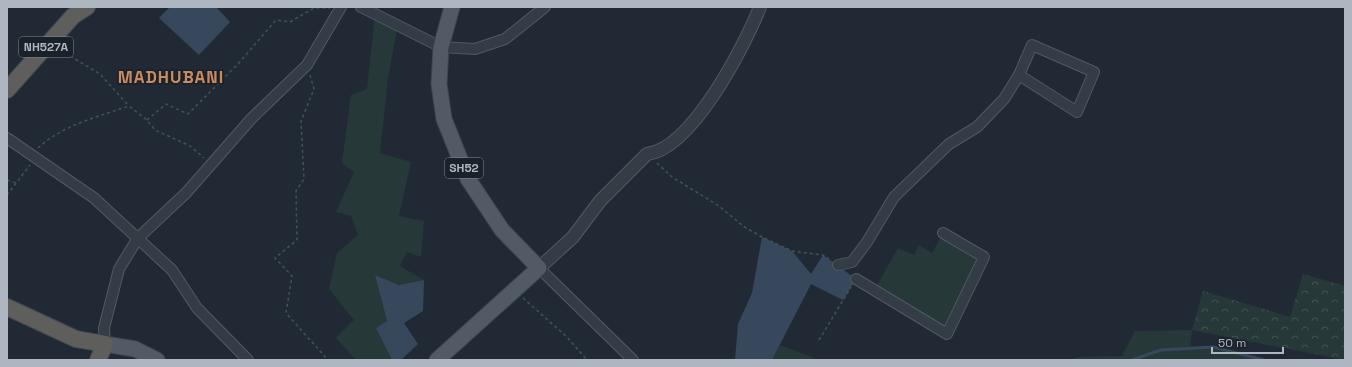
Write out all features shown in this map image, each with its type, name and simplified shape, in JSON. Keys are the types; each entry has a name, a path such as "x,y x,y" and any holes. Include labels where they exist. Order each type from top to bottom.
{"highway":[{"name":"NH527A","path":"7,90 73,16 87,7"},
{"path":"7,307 76,339 105,344 98,360"}],"main road":[{"name":"SH52","path":"452,7 441,46 439,84 444,119 468,179 502,230 539,268"},
{"path":"437,360 539,268"},
{"path":"105,344 135,349 157,360"}],"street":[{"path":"105,344 104,328 119,269 138,238 186,193 251,119 307,65 341,7"},
{"path":"361,7 441,46 475,48 505,39 545,7"},
{"path":"633,360 539,268 573,236 600,201 647,154 657,153 696,120 750,34 760,7"},
{"path":"838,265 852,262 867,242 894,197 949,144 977,127 1004,99 1020,76 1032,45 1094,72 1077,112 1020,76"},
{"path":"7,138 94,198 138,238 172,270 197,308 248,360"},
{"path":"856,279 947,334 984,257 943,233"}],"path":[{"path":"147,120 166,104 188,114 237,65 276,20 290,22 314,8 341,7"},
{"path":"49,43 100,74 129,106 147,120 155,130 190,146 211,165"},
{"path":"307,65 314,89 301,121 304,179 296,191 298,240 275,258 292,276 286,313 328,360"},
{"path":"7,195 45,142 71,126 129,106"},
{"path":"647,154 672,177 719,206 743,226 762,237 792,251 823,255"},
{"path":"7,180 16,184"},
{"path":"514,290 567,337 587,360"},
{"path":"819,340 848,292"}],"green space":[{"path":"375,14 398,25 388,78 380,153 411,162 399,216 424,221 421,257 407,252 400,266 424,280 399,285 375,275 387,322 376,328 392,360 356,360 336,338 354,320 329,289 337,253 358,235 351,216 336,212 354,172 342,163 351,95 367,89"},
{"path":"943,233 984,257 947,334 875,289 898,248 914,255 919,245 932,253"},
{"path":"1303,274 1345,286 1345,360 1192,330 1203,291 1290,317"},
{"path":"1192,330 1190,348 1213,347 1264,360 1071,360 1078,357 1122,356 1135,331"},
{"path":"780,345 812,357 816,360 772,360"}],"water":[{"path":"170,7 216,7 230,22 199,55 159,18"},
{"path":"762,237 792,251 811,274 823,255 856,279 843,300 811,284 772,360 735,360 738,324 752,293"},
{"path":"375,275 399,285 424,280 423,311 404,323 418,344 401,360 392,360 376,328 387,321"}],"waterway":[{"path":"1132,360 1161,350 1213,347 1264,360"}],"district":[{"name":"MADHUBANI","path":"171,77"}]}
